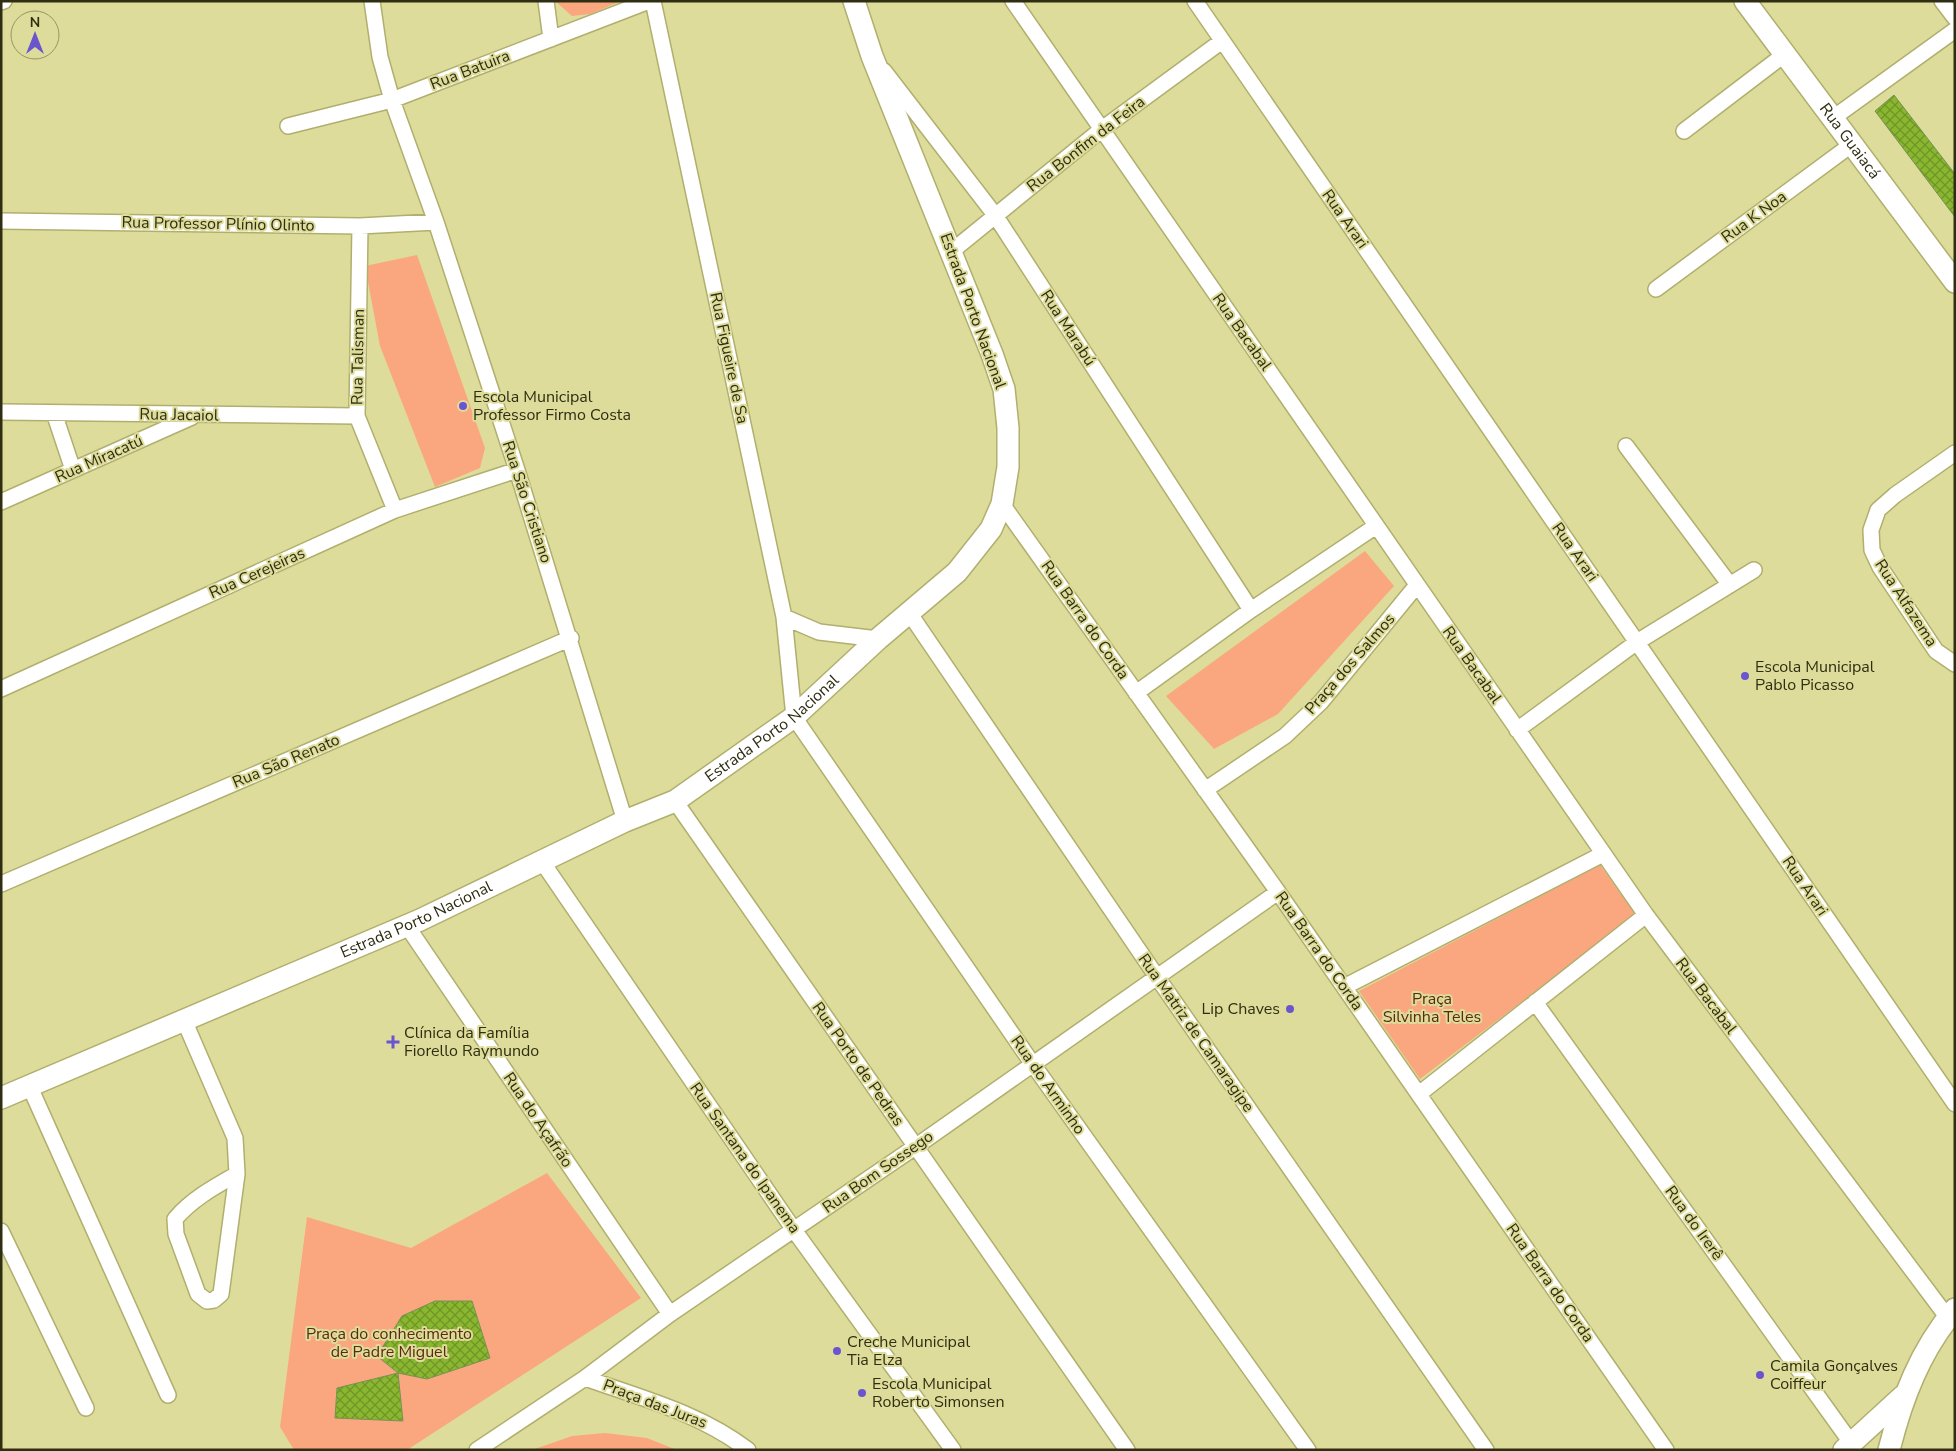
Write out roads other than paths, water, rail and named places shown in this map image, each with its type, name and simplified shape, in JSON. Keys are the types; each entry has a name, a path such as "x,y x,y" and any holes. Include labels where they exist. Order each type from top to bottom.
{"street":[{"name":"Rua São Cristiano","path":"372,1 380,57 392,100 436,222 517,470 571,638 625,821"},
{"path":"546,1 551,39"},
{"name":"Rua Batuira","path":"288,126 392,100 651,1"},
{"name":"Rua Figueire de Sa","path":"651,1 784,617 794,717"},
{"name":"Estrada Porto Nacional","path":"1,1098 407,926 625,821 675,801 794,717 878,639 910,614 957,572 991,529 1002,504 1008,467 1008,428 1004,390 952,250 872,56 854,1"},
{"name":"Rua Bacabal","path":"1013,1 1646,915 1951,1313"},
{"name":"Rua Arari","path":"1195,1 1955,1104"},
{"name":"Rua Guaiacá","path":"1745,1 1955,282"},
{"path":"1942,1 1955,18"},
{"path":"1833,118 1955,30"},
{"name":"Rua Bonfim da Feira","path":"952,250 1102,129 1222,41"},
{"path":"1684,131 1785,54"},
{"name":"Rua Marabú","path":"872,56 995,215 1250,610"},
{"name":"Rua K Noa","path":"1656,288 1851,144"},
{"name":"Rua Professor Plínio Olinto","path":"1,221 360,226 436,222"},
{"name":"Rua Talisman","path":"360,226 357,416 395,510"},
{"name":"Rua Jacaiol","path":"1,412 357,416"},
{"path":"54,413 73,470"},
{"name":"Rua Miracatú","path":"1,502 197,415"},
{"path":"1626,446 1730,585"},
{"name":"Rua Alfazema","path":"1955,453 1895,494 1878,510 1871,530 1872,550 1880,567 1936,650 1955,664"},
{"name":"Rua Cerejeiras","path":"1,688 395,510 517,470"},
{"name":"Rua Barra do Corda","path":"1002,504 1278,892 1666,1450"},
{"path":"1136,693 1250,610 1376,526"},
{"path":"1517,730 1637,642 1754,570"},
{"name":"Praça dos Salmos","path":"1205,790 1285,736 1321,702 1417,585"},
{"name":"Rua Matriz de Camaragipe","path":"910,614 1157,977 1486,1450"},
{"path":"784,617 819,632 878,639"},
{"name":"Rua São Renato","path":"1,884 571,638"},
{"name":"Rua do Arminho","path":"794,717 1032,1063 1308,1450"},
{"name":"Rua Porto de Pedras","path":"675,801 1127,1450"},
{"path":"1344,987 1603,854"},
{"name":"Rua Santana do Ipanema","path":"543,862 794,1230 953,1450"},
{"name":"Rua Bom Sossego","path":"477,1450 585,1378 670,1314 915,1147 1278,892"},
{"path":"1419,1094 1646,915"},
{"name":"Rua do Açafrão","path":"407,926 670,1314"},
{"name":"Rua do Irerê","path":"1535,1002 1848,1447"},
{"path":"184,1020 235,1138 237,1174 221,1294 214,1300 207,1302 198,1294 176,1234 175,1220 185,1208 204,1193 237,1174"},
{"path":"30,1085 168,1395"},
{"path":"1,1231 86,1408"},
{"path":"1889,1450 1904,1396 1928,1347 1951,1313"},
{"name":"Praça das Juras","path":"585,1378 701,1420 732,1438 748,1450"},
{"path":"1848,1447 1904,1396"}],"place":[{"name":"Escola Municipal Professor Firmo Costa","path":"463,406"},
{"name":"Escola Municipal Pablo Picasso","path":"1745,676"},
{"name":"Lip Chaves","path":"1290,1009"},
{"name":"Clínica da Família Fiorello Raymundo","path":"393,1042"},
{"name":"Creche Municipal Tia Elza","path":"837,1351"},
{"name":"Camila Gonçalves Coiffeur","path":"1760,1375"},
{"name":"Escola Municipal Roberto Simonsen","path":"862,1393"}],"park label":[{"name":"Praça Silvinha Teles","path":"1432,1008"},
{"name":"Praça do conhecimento de Padre Miguel","path":"389,1343"}]}
